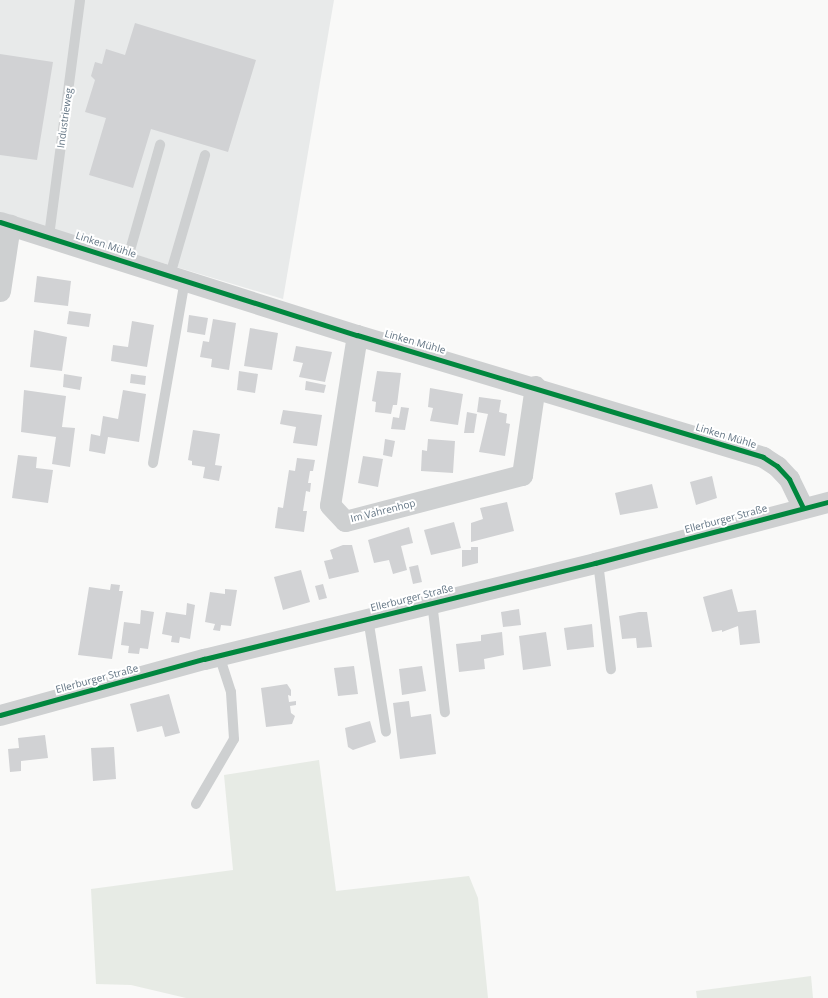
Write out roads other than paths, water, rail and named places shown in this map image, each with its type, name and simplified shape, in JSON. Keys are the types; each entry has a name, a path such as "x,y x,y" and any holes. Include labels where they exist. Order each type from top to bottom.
{"street":[{"name":"Linken Mühle","path":"5,224 49,236 357,335 535,386 763,457 777,466 789,479 803,508"},
{"path":"0,291 5,224"},
{"name":"Im Vahrenhop","path":"357,335 330,505 345,521 522,475 535,386"},
{"name":"Ellerburger Straße","path":"0,715 219,655 598,562 828,502"}],"lane":[{"name":"Industrieweg","path":"49,236 80,0"},
{"path":"127,261 160,145"},
{"path":"153,464 178,277 205,155"},
{"path":"598,562 611,669"},
{"path":"432,602 445,712"},
{"path":"368,618 386,732"},
{"path":"196,804 234,740 231,692 219,655"}]}
